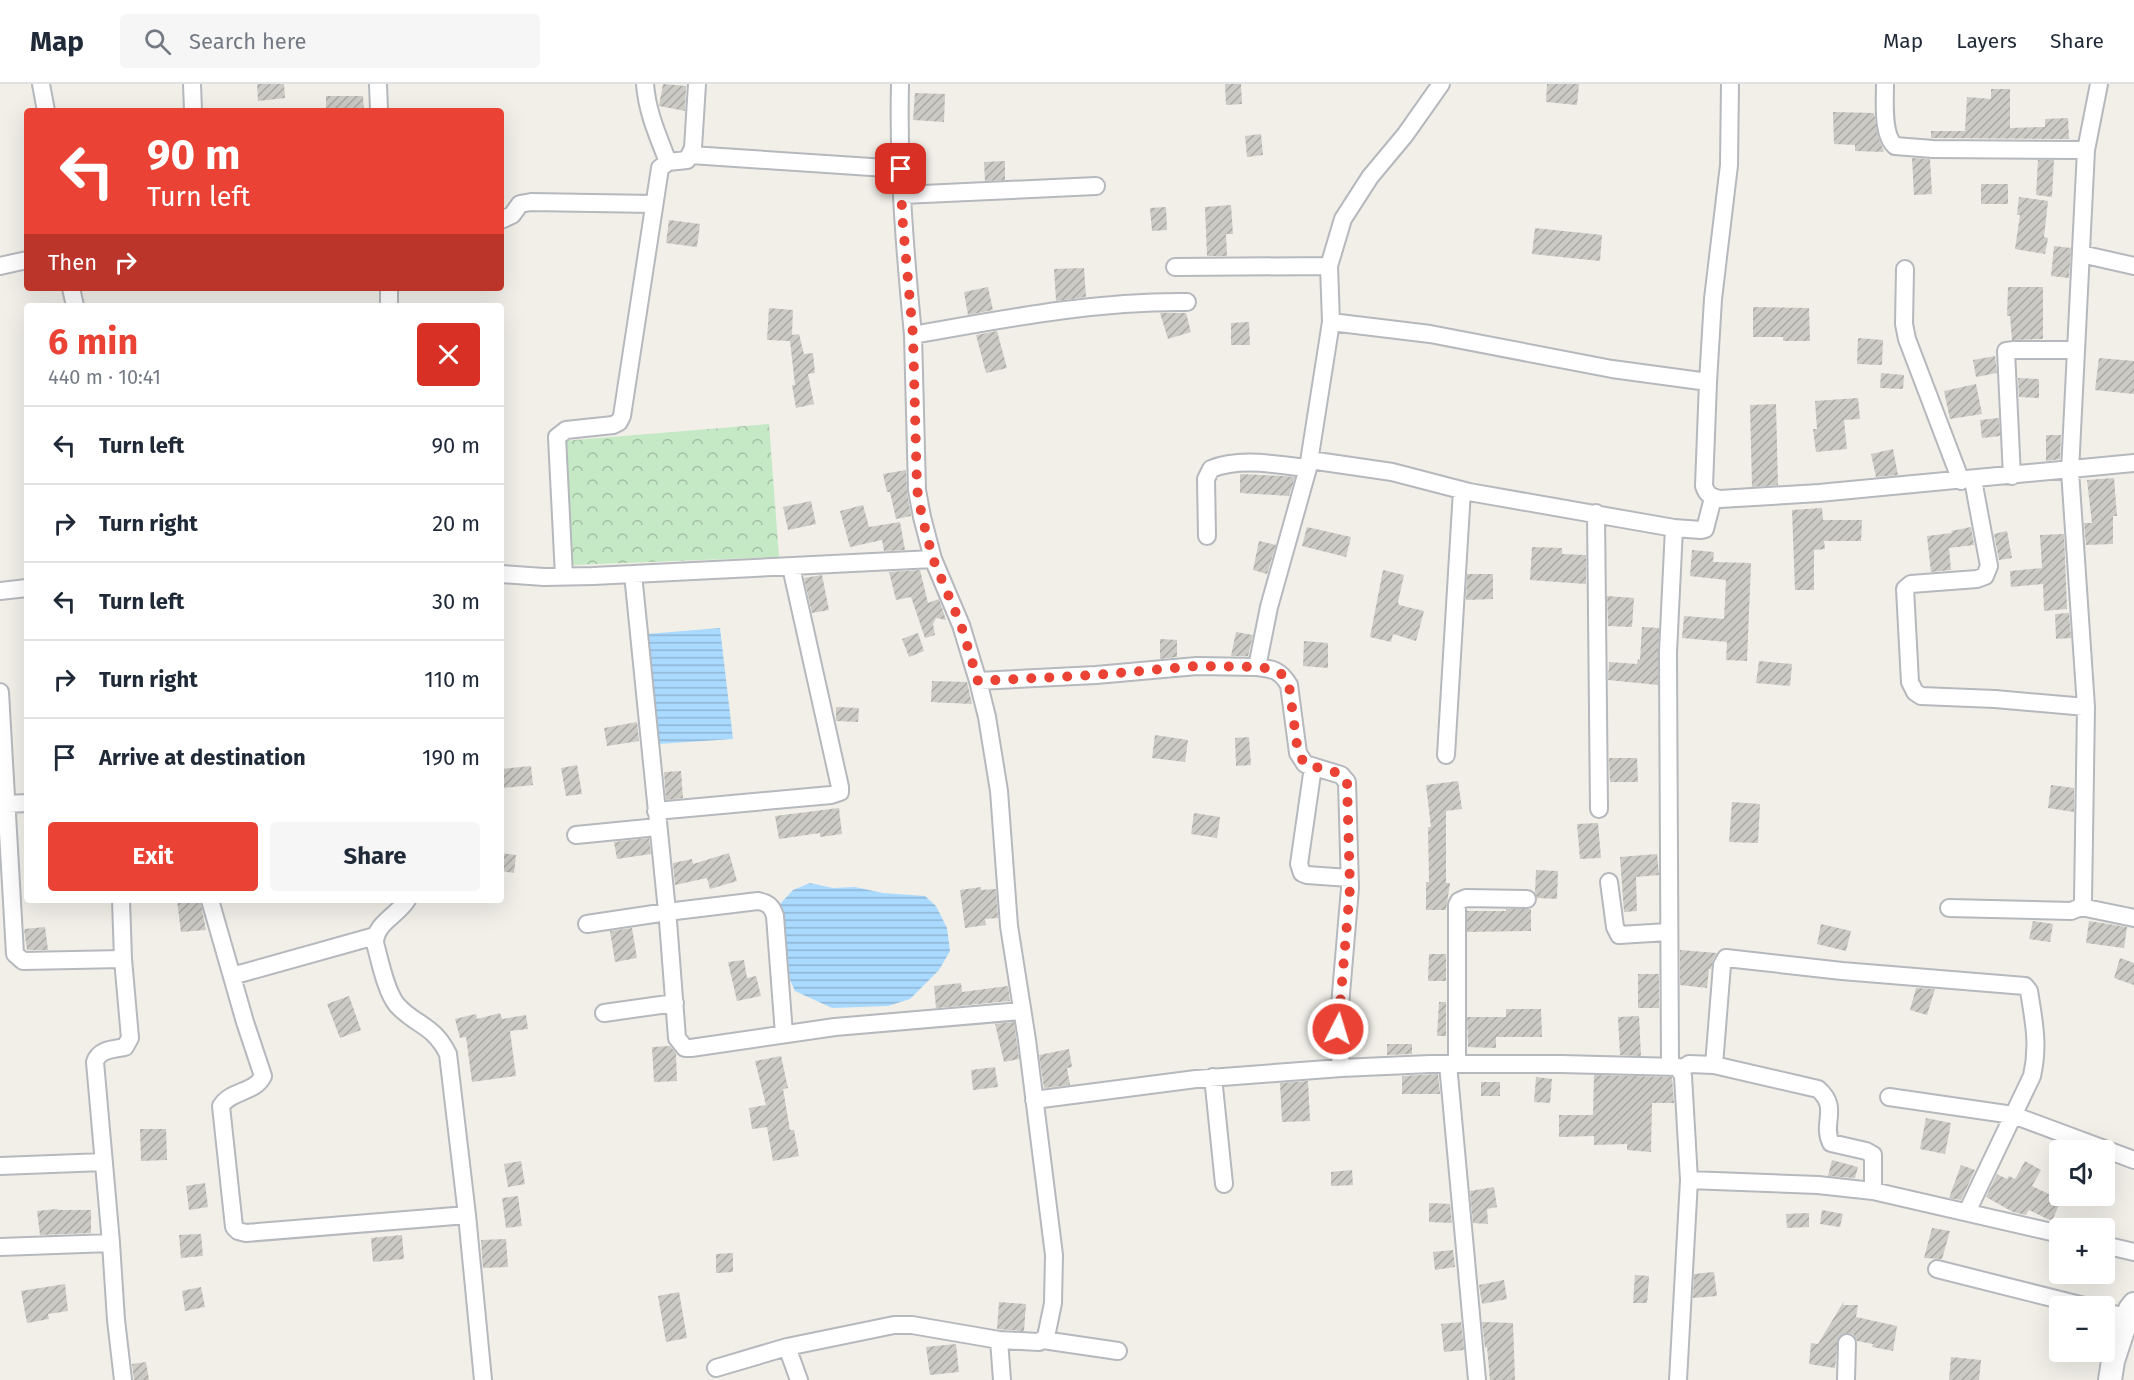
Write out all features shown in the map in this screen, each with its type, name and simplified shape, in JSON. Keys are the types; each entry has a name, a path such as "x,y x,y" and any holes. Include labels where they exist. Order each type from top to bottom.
{"street":[{"path":"41,84 45,108"},
{"path":"192,84 193,108"},
{"path":"378,84 379,108"},
{"path":"645,84 646,102 668,162"},
{"path":"691,155 697,84"},
{"path":"900,84 902,195 913,335 917,489 933,559 961,625 978,681 987,717 999,791 1009,926 1054,1255 1053,1303 1046,1337 1043,1340"},
{"path":"1257,667 1269,607 1309,464 1331,322 1329,266 1343,219 1370,177 1405,135 1441,84"},
{"path":"1730,84 1729,165 1713,299 1708,381 1704,486 1706,493 1713,498 1720,499 1819,494 2134,463"},
{"path":"1885,84 1887,132 1895,146 1933,149 2086,150"},
{"path":"2080,907 2083,889 2086,707 2070,471 2086,150 2099,84"},
{"path":"564,576 557,437 566,430 613,425 619,422 622,416 660,168 668,162 682,161 691,155 901,169"},
{"path":"902,195 1096,186"},
{"path":"504,219 512,215 520,204 531,201 654,204"},
{"path":"2081,254 2134,266"},
{"path":"0,266 24,261"},
{"path":"1175,267 1329,266"},
{"path":"1905,269 1904,324 1907,339 1967,480 1989,566 1985,576 1977,579 1911,584 1905,589 1910,682 1915,692 1921,696 1995,699 2086,707"},
{"path":"913,335 1037,313 1115,304 1187,302"},
{"path":"1331,322 1430,333 1612,369 1708,381"},
{"path":"2012,476 2006,351 2075,350"},
{"path":"1207,536 1206,479 1210,469 1231,463 1309,464 1392,472 1462,490 1674,528 1701,530 1705,529 1713,498"},
{"path":"1446,756 1462,490"},
{"path":"1596,513 1599,809"},
{"path":"1674,528 1668,652 1668,932 1676,1068 1683,1076 1689,1180 1678,1380"},
{"path":"504,574 564,576 633,574 933,559"},
{"path":"576,835 657,819 840,792 791,567"},
{"path":"633,574 667,912 677,1038 685,1048 835,1027 1022,1011"},
{"path":"0,591 24,588"},
{"path":"978,681 1096,675 1197,666 1257,667 1272,669 1283,675 1289,685 1299,758 1305,764 1341,775 1347,782 1349,878 1338,1029 1341,1068"},
{"path":"0,692 15,954 23,961 123,959"},
{"path":"1313,767 1300,869 1307,875 1349,878"},
{"path":"7,804 24,803"},
{"path":"1609,882 1615,927 1619,935 1668,932"},
{"path":"1477,1380 1452,1064 1457,905 1459,901 1466,898 1527,899"},
{"path":"587,924 758,901 766,903 772,908 775,916 784,1034"},
{"path":"121,903 130,1038 125,1047 101,1053 95,1062 123,1380"},
{"path":"211,903 263,1076 256,1085 227,1098 221,1106 234,1227 246,1233 467,1215"},
{"path":"405,903 378,928 375,943 391,995 402,1009 432,1031 442,1042 448,1054 483,1380"},
{"path":"1949,908 2071,911 2080,907 2134,918"},
{"path":"232,976 375,936"},
{"path":"1714,1065 1722,965 1726,958 1842,971 2022,986 2029,991 2036,1036 2037,1055 2032,1076 1967,1212"},
{"path":"604,1013 675,1003"},
{"path":"1034,1100 1214,1077 1341,1068 1452,1064 1676,1068 1689,1064 1714,1065 1818,1089 1829,1102 1828,1137 1831,1143 1866,1150 1872,1155 1873,1191"},
{"path":"1214,1077 1224,1184"},
{"path":"1889,1097 2013,1115 2134,1160"},
{"path":"0,1166 104,1162"},
{"path":"1689,1180 1818,1185 1873,1191 2049,1231"},
{"path":"0,1246 111,1242"},
{"path":"2115,1248 2134,1252"},
{"path":"1937,1269 2049,1297"},
{"path":"2110,1380 2131,1311 2115,1312"},
{"path":"716,1368 787,1347 894,1325 912,1325 999,1340 1039,1342 1043,1340 1118,1351"},
{"path":"999,1340 1002,1380"},
{"path":"1846,1380 1847,1343"},
{"path":"787,1347 799,1380"}],"green space":[{"path":"769,424 779,557 573,565 562,441"}],"water":[{"path":"720,628 733,739 658,744 647,634"},
{"path":"810,883 833,888 855,887 883,893 925,896 936,906 947,928 950,951 939,970 910,999 888,1006 832,1008 795,991 790,980 780,904 793,890"}],"building":[{"path":"257,84 284,84 285,98 258,101"},
{"path":"663,84 686,86 685,111 659,106"},
{"path":"1225,84 1241,84 1242,104 1226,105"},
{"path":"1547,84 1579,84 1577,105 1546,102"},
{"path":"1991,89 2010,89 2010,128 2045,127 2045,119 2068,118 2069,139 1931,138 1931,131 1965,131 1967,97 1991,99"},
{"path":"915,93 945,94 944,122 913,120"},
{"path":"326,96 363,96 364,108 326,108"},
{"path":"1833,112 1874,113 1878,136 1884,152 1855,151 1855,145 1834,144"},
{"path":"1261,134 1263,155 1247,157 1245,136"},
{"path":"1912,158 1930,159 1932,194 1914,195"},
{"path":"2038,160 2054,160 2052,197 2036,195"},
{"path":"1005,161 1005,180 985,181 984,162"},
{"path":"1981,184 2008,184 2008,204 1981,204"},
{"path":"2019,197 2048,201 2044,237 2048,238 2045,254 2015,249 2020,215 2017,215"},
{"path":"1231,205 1233,234 1226,234 1227,256 1207,256 1205,207"},
{"path":"1166,207 1167,230 1152,231 1150,208"},
{"path":"669,220 700,224 697,247 666,243"},
{"path":"1535,228 1602,235 1600,261 1532,254"},
{"path":"2054,246 2071,248 2069,278 2051,276"},
{"path":"1084,268 1086,297 1056,301 1054,269"},
{"path":"988,287 993,310 968,315 964,292"},
{"path":"2008,287 2043,287 2043,339 2012,340 2010,316 2007,316"},
{"path":"1753,307 1809,308 1810,341 1783,341 1783,337 1753,337"},
{"path":"769,308 793,310 792,335 799,334 804,354 813,353 815,373 808,374 814,404 796,408 792,385 795,385 790,341 767,340"},
{"path":"1160,313 1186,313 1191,332 1168,339"},
{"path":"1249,322 1250,345 1231,345 1231,323"},
{"path":"997,331 1007,368 986,373 976,335"},
{"path":"1858,338 1883,340 1882,365 1857,364"},
{"path":"1995,356 1997,373 1976,377 1973,360"},
{"path":"2099,358 2134,361 2134,394 2095,390"},
{"path":"1881,373 1904,375 1903,389 1880,388"},
{"path":"2018,378 2039,379 2039,398 2019,397"},
{"path":"1976,384 1982,414 1950,419 1944,391"},
{"path":"1858,398 1860,419 1844,420 1847,449 1816,452 1813,429 1817,429 1815,401"},
{"path":"1776,404 1778,485 1752,487 1750,405"},
{"path":"1999,418 2000,436 1982,438 1980,420"},
{"path":"2046,435 2061,435 2060,459 2046,461"},
{"path":"1893,449 1898,475 1876,477 1871,454"},
{"path":"906,470 911,516 896,519 883,474"},
{"path":"1240,474 1295,477 1289,496 1240,493"},
{"path":"2114,478 2117,516 2113,516 2113,544 2086,545 2084,523 2092,523 2087,480"},
{"path":"811,501 816,524 788,530 783,507"},
{"path":"863,505 869,527 900,522 905,550 884,551 882,540 850,547 840,511"},
{"path":"1822,508 1823,520 1862,520 1861,541 1824,541 1825,549 1814,550 1814,590 1795,590 1792,510"},
{"path":"1307,527 1351,537 1346,557 1302,546"},
{"path":"1971,527 1974,545 1949,548 1951,570 1931,572 1927,536 1952,533 1951,531"},
{"path":"2007,531 2012,558 1999,560 1994,534"},
{"path":"2064,534 2067,609 2044,611 2043,584 2011,587 2010,571 2042,568 2040,535"},
{"path":"1259,541 1276,545 1267,574 1253,570"},
{"path":"1532,547 1562,548 1562,554 1586,555 1586,584 1530,580"},
{"path":"1692,550 1714,552 1713,562 1751,563 1747,661 1726,660 1727,642 1682,638 1684,616 1724,619 1726,580 1690,576"},
{"path":"920,570 928,603 939,599 946,620 936,618 933,624 935,635 925,638 911,597 896,600 889,572"},
{"path":"1383,570 1404,575 1399,605 1424,611 1416,641 1393,634 1391,642 1370,637"},
{"path":"1467,574 1493,574 1493,599 1466,600"},
{"path":"822,575 829,610 812,613 804,578"},
{"path":"1607,596 1634,598 1632,627 1608,626"},
{"path":"2069,613 2071,638 2056,639 2055,614"},
{"path":"1642,627 1659,628 1658,685 1608,680 1609,662 1637,664 1638,659 1640,660"},
{"path":"1236,632 1253,635 1248,656 1231,656"},
{"path":"918,633 924,651 909,657 902,639"},
{"path":"1160,639 1177,640 1177,657 1160,659"},
{"path":"1304,641 1328,643 1328,668 1303,666"},
{"path":"1759,661 1792,664 1790,686 1756,683"},
{"path":"932,681 967,682 972,704 931,702"},
{"path":"836,707 859,708 858,722 836,721"},
{"path":"637,722 639,741 607,746 604,728"},
{"path":"1155,735 1188,740 1185,762 1152,758"},
{"path":"1249,737 1251,765 1236,766 1235,738"},
{"path":"1609,758 1637,758 1638,782 1610,782"},
{"path":"577,765 582,794 566,796 561,768"},
{"path":"531,766 533,785 504,788 504,769"},
{"path":"681,771 683,798 666,800 664,772"},
{"path":"1458,781 1462,809 1446,811 1446,883 1450,883 1446,910 1426,910 1426,882 1429,882 1428,827 1431,827 1426,785"},
{"path":"2051,785 2074,788 2074,812 2048,808"},
{"path":"1732,802 1760,804 1758,843 1729,842"},
{"path":"839,808 842,834 820,837 820,833 779,839 775,816"},
{"path":"1194,813 1220,817 1217,838 1191,834"},
{"path":"1598,823 1601,858 1580,859 1577,824"},
{"path":"649,838 651,854 617,859 614,842"},
{"path":"504,853 516,855 514,873 504,871"},
{"path":"729,853 737,881 710,889 707,878 675,885 673,863 692,859 693,864"},
{"path":"1657,854 1659,875 1636,877 1637,911 1624,912 1620,857"},
{"path":"1536,870 1558,871 1557,899 1537,898 1535,893"},
{"path":"981,887 981,890 996,889 998,918 985,919 986,925 965,928 960,890"},
{"path":"177,903 201,903 206,930 181,932"},
{"path":"1506,909 1531,909 1531,931 1467,932 1467,911 1506,911"},
{"path":"2033,921 2053,924 2050,942 2029,939"},
{"path":"2089,921 2127,927 2124,948 2086,943"},
{"path":"1821,924 1851,931 1846,951 1817,944"},
{"path":"45,927 48,950 27,950 24,929"},
{"path":"632,928 637,958 615,962 610,931"},
{"path":"1680,950 1717,953 1709,969 1707,988 1680,985"},
{"path":"1429,954 1446,954 1446,981 1428,981"},
{"path":"2120,958 2134,963 2134,985 2114,978"},
{"path":"744,960 747,978 756,976 761,996 737,1001 728,962"},
{"path":"1638,974 1659,974 1659,1008 1638,1008"},
{"path":"961,983 962,992 1008,986 1010,1001 936,1008 934,986"},
{"path":"1916,988 1935,989 1927,1015 1910,1010"},
{"path":"349,996 361,1030 340,1038 327,1004"},
{"path":"1439,1002 1446,1002 1446,1036 1437,1036"},
{"path":"1506,1009 1541,1009 1542,1037 1496,1037 1496,1048 1468,1047 1467,1017 1506,1017"},
{"path":"500,1013 502,1019 526,1015 528,1029 510,1031 516,1076 472,1082 466,1037 460,1038 455,1019 476,1014 477,1019"},
{"path":"1639,1016 1641,1056 1620,1055 1618,1017"},
{"path":"1014,1022 1019,1059 1004,1062 995,1024"},
{"path":"1387,1044 1412,1044 1412,1054 1387,1055"},
{"path":"670,1046 676,1053 677,1081 654,1082 652,1047"},
{"path":"1069,1049 1072,1067 1067,1068 1070,1085 1044,1088 1039,1055"},
{"path":"781,1056 788,1088 783,1089 790,1130 794,1130 799,1156 773,1161 767,1127 752,1129 749,1108 766,1105 755,1061"},
{"path":"995,1067 998,1087 973,1090 971,1070"},
{"path":"1438,1074 1440,1094 1402,1094 1402,1076"},
{"path":"1594,1075 1672,1077 1674,1103 1652,1103 1651,1152 1627,1150 1627,1144 1594,1145 1594,1136 1559,1137 1559,1115 1593,1115"},
{"path":"1536,1077 1552,1079 1550,1103 1534,1102"},
{"path":"1308,1081 1310,1121 1282,1122 1280,1083"},
{"path":"1481,1082 1500,1082 1500,1096 1481,1096"},
{"path":"1926,1118 1951,1123 1945,1154 1920,1149"},
{"path":"140,1129 166,1129 167,1160 141,1161"},
{"path":"1832,1160 1858,1167 1855,1178 1828,1176"},
{"path":"521,1161 525,1184 508,1187 504,1164"},
{"path":"2025,1161 2041,1170 2032,1186 2049,1194 2049,1206 2058,1206 2053,1218 2049,1220 2029,1210 2026,1215 2013,1212 1986,1197 1997,1174 2007,1179 2009,1176 2015,1179"},
{"path":"1961,1165 1975,1170 1961,1200 1949,1198"},
{"path":"1352,1170 1353,1185 1331,1186 1331,1172"},
{"path":"205,1183 208,1207 189,1210 186,1186"},
{"path":"1494,1187 1497,1207 1487,1209 1488,1224 1473,1223 1470,1191"},
{"path":"518,1196 522,1226 506,1228 502,1198"},
{"path":"1429,1203 1450,1204 1452,1223 1429,1222"},
{"path":"91,1210 91,1233 40,1235 37,1211"},
{"path":"1822,1210 1843,1214 1840,1227 1820,1224"},
{"path":"1809,1213 1809,1227 1787,1228 1786,1214"},
{"path":"1932,1228 1950,1231 1942,1259 1924,1258"},
{"path":"201,1234 203,1256 181,1258 179,1235"},
{"path":"402,1235 404,1259 373,1262 371,1238"},
{"path":"506,1239 508,1267 483,1268 481,1240"},
{"path":"1453,1250 1455,1267 1435,1270 1433,1252"},
{"path":"733,1253 733,1272 716,1273 716,1254"},
{"path":"1714,1272 1717,1296 1693,1298 1694,1274"},
{"path":"1635,1275 1649,1276 1647,1303 1633,1303"},
{"path":"1504,1280 1507,1299 1482,1304 1479,1285"},
{"path":"65,1284 68,1311 48,1314 49,1319 27,1323 21,1291"},
{"path":"201,1287 205,1307 185,1311 182,1291"},
{"path":"679,1292 687,1338 666,1342 658,1296"},
{"path":"1844,1301 1843,1305 1858,1305 1856,1317 1897,1326 1893,1351 1872,1347 1873,1344 1857,1341 1853,1334 1847,1333 1838,1338 1835,1368 1809,1364 1811,1343 1818,1344"},
{"path":"999,1302 1026,1304 1024,1331 997,1329"},
{"path":"1461,1322 1464,1350 1444,1352 1441,1324"},
{"path":"1482,1322 1513,1323 1515,1380 1490,1380"},
{"path":"956,1344 959,1372 930,1375 926,1347"},
{"path":"1951,1357 1981,1360 1979,1380 1949,1380"},
{"path":"146,1362 149,1380 134,1380 132,1364"}],"route":[{"path":"901,169 902,214 913,335 917,489 933,559 961,625 978,681 1096,675 1197,666 1257,667 1272,669 1283,675 1289,685 1299,758 1305,764 1338,773 1347,782 1350,888 1338,1029"}]}
